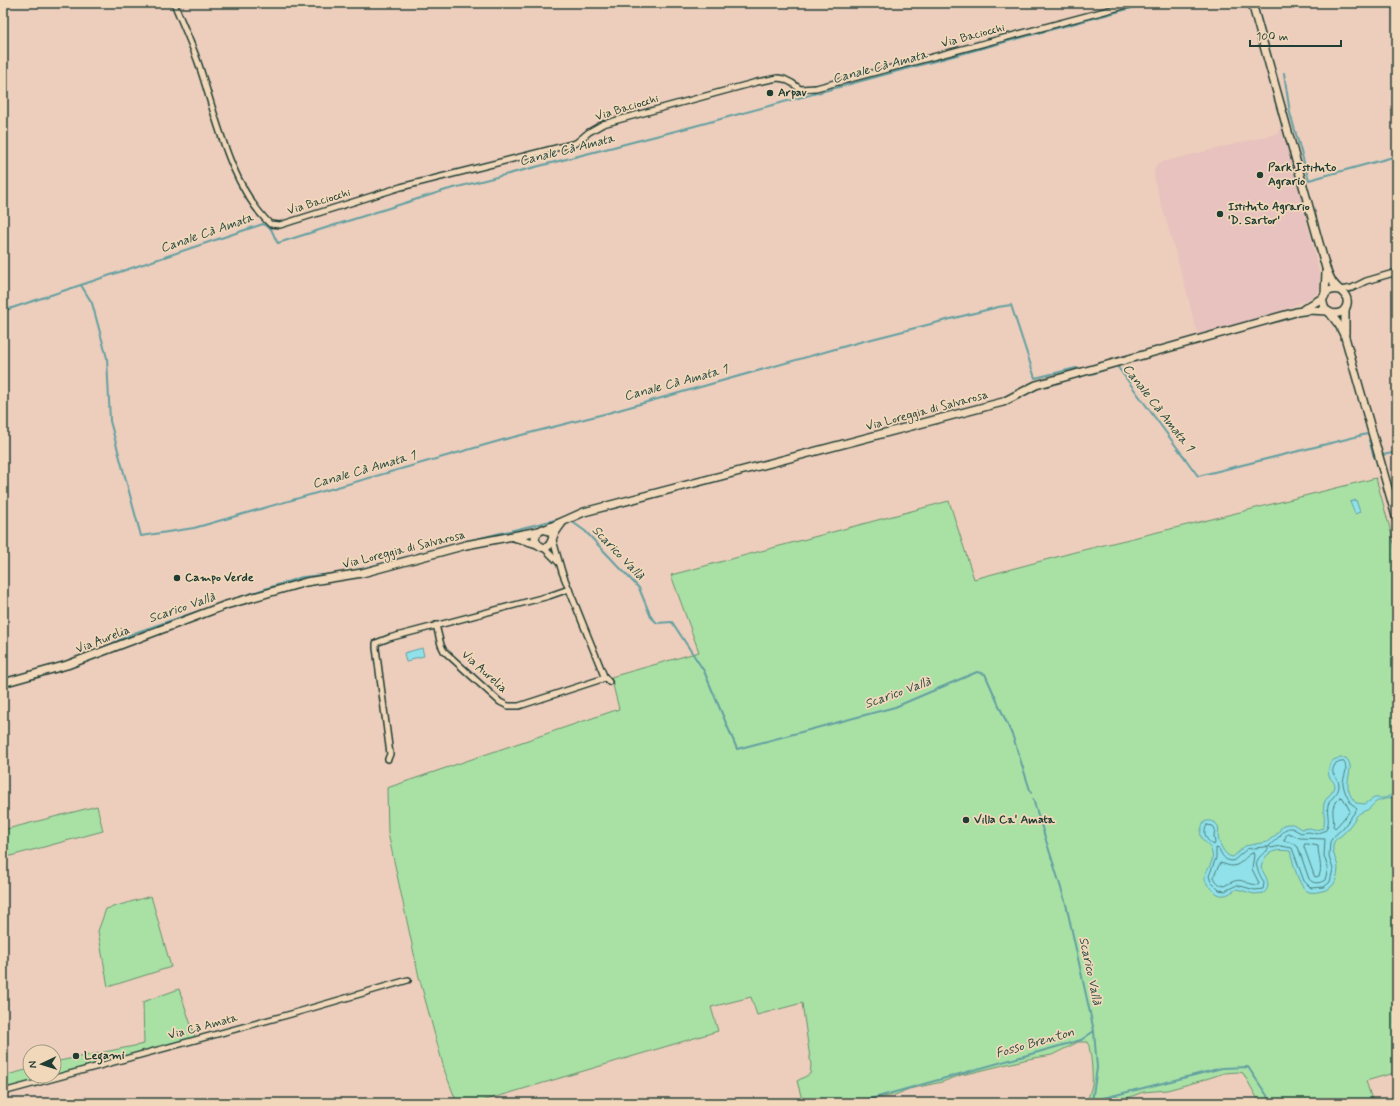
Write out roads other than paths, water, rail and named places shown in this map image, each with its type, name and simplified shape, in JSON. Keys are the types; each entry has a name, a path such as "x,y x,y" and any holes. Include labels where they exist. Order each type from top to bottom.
{"street":[{"name":"Via Baciocchi","path":"174,3 198,60 228,153 245,192 259,214 270,224 280,225 401,187 576,143 589,132 603,124 757,82 778,78 792,82 800,89 816,88 1135,3"},
{"path":"1252,3 1326,268 1331,280 1344,294 1347,301"},
{"path":"1326,268 1323,304 1339,325 1345,337 1397,520"},
{"path":"1324,296 1332,290 1356,286 1366,281 1397,272"},
{"path":"1345,337 1345,309 1347,301 1356,286"},
{"name":"Via Loreggia di Salvarosa","path":"1296,312 1315,303 1324,296"},
{"path":"1328,312 1336,314 1345,309"},
{"name":"Via Loreggia di Salvarosa","path":"277,591 306,582 362,573 466,545 513,537 542,530 592,510 1003,402 1036,385 1085,370 1296,312 1310,310 1328,312"},
{"path":"540,545 548,546 566,521"},
{"path":"558,562 540,545 535,535 542,530 550,532 558,562 605,678 609,682"},
{"name":"Via Loreggia di Salvarosa","path":"513,537 540,545"},
{"path":"388,759 390,754 376,644 389,638 549,596 569,589"},
{"name":"Via Aurelia","path":"3,683 67,665 226,605 277,591"},
{"name":"Via Aurelia","path":"436,625 444,651 495,698 508,706 519,706 605,678"},
{"name":"Via Cà Amata","path":"3,1092 291,1014 408,980"}],"water":[{"path":"1356,500 1360,512 1355,514 1350,502"},
{"path":"422,648 424,656 411,659 411,661 406,662 404,653"},
{"path":"1338,758 1346,758 1350,764 1348,788 1356,803 1365,804 1374,798 1385,798 1395,793 1397,780 1397,787 1395,795 1391,798 1377,801 1369,809 1359,814 1345,832 1334,842 1333,850 1338,869 1336,880 1332,886 1326,890 1316,892 1309,892 1305,890 1296,874 1290,851 1284,850 1274,851 1265,858 1261,868 1266,876 1268,887 1264,893 1254,894 1237,889 1229,894 1221,895 1208,886 1205,881 1205,876 1211,863 1212,853 1208,845 1201,837 1201,828 1204,822 1210,821 1218,826 1218,838 1221,846 1230,857 1233,857 1245,846 1267,842 1277,834 1283,825 1293,824 1301,829 1310,828 1316,830 1323,828 1324,804 1335,787 1328,771 1332,761"}],"waterway":[{"name":"Canale Cà Amata","path":"3,311 263,224 271,229 278,243 446,190 691,127 1150,3"},
{"name":"Canale Cà Amata","path":"1256,3 1272,60"},
{"path":"1284,73 1290,113 1309,180 1397,156"},
{"name":"Canale Cà Amata 1","path":"81,285 92,303 107,358 110,421 141,536 194,528 506,439 608,413 860,342 998,307 1011,305 1035,378 1076,368 1081,370"},
{"name":"Canale Cà Amata 1","path":"1089,373 1091,374 1117,366 1198,476 1367,434"},
{"name":"Canale Cà Amata 1","path":"1369,440 1374,457"},
{"name":"Canale Cà Amata 1","path":"1383,455 1397,452"},
{"name":"Scarico Vallà","path":"468,541 563,518"},
{"name":"Scarico Vallà","path":"571,521 585,531 639,588 651,617 657,623 672,622 704,671 737,749 895,707 977,672 985,674 1013,737 1031,793"},
{"name":"Scarico Vallà","path":"350,572 437,549"},
{"name":"Scarico Vallà","path":"243,596 302,577 344,573"},
{"name":"Scarico Vallà","path":"101,649 134,633 205,609"},
{"name":"Scarico Vallà","path":"1033,799 1066,904 1094,1031"},
{"name":"Fosso Brenton","path":"856,1103 1081,1040 1094,1031 1097,1068 1092,1101 1222,1068 1248,1067 1272,1103"}],"place":[{"name":"Arpav","path":"770,93"},
{"name":"Park Istituto Agrario","path":"1260,175"},
{"name":"Istituto Agrario 'D. Sartor'","path":"1220,214"},
{"name":"Campo Verde","path":"177,578"},
{"name":"Villa Ca' Amata","path":"966,820"},
{"name":"Legami","path":"76,1056"}]}
